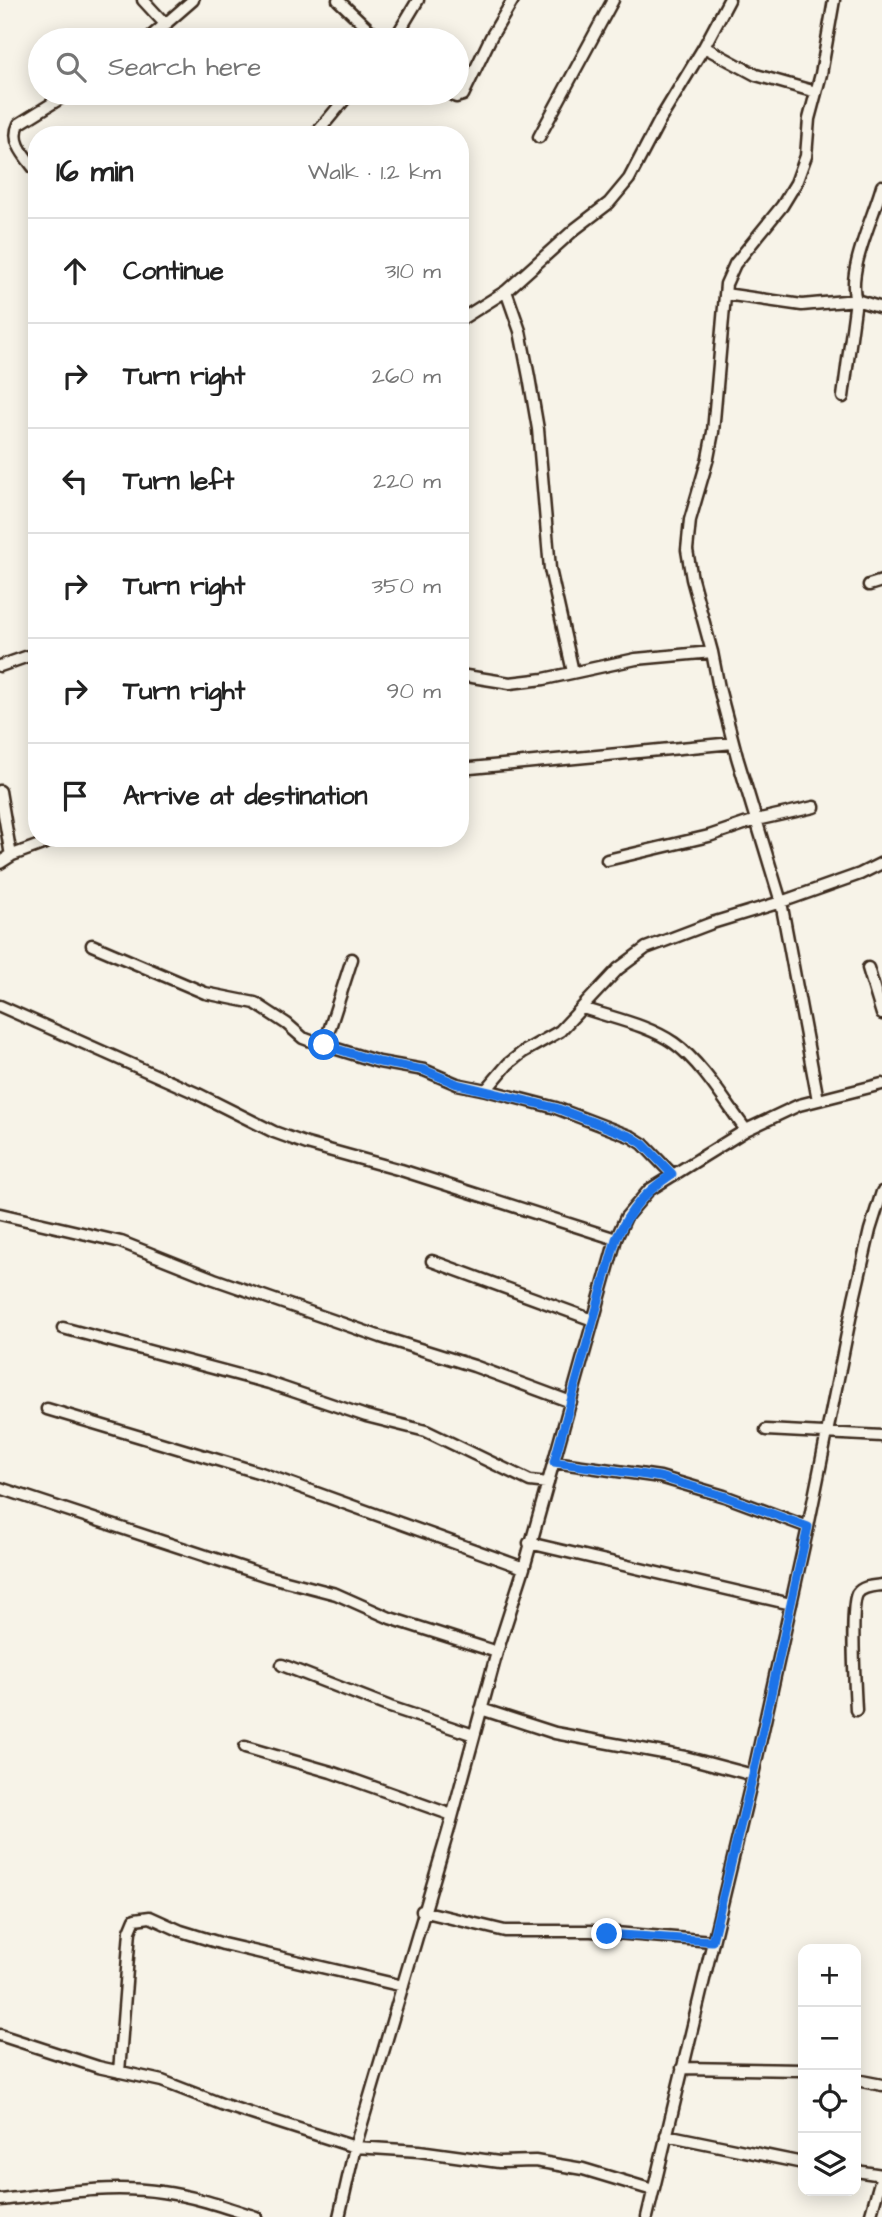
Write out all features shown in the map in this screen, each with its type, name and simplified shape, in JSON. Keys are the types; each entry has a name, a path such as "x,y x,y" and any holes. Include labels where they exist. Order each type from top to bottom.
{"street":[{"path":"143,0 166,25"},
{"path":"162,28 193,0"},
{"path":"338,0 367,28"},
{"path":"401,28 418,0"},
{"path":"469,83 513,0"},
{"path":"539,137 613,0"},
{"path":"469,314 506,290 609,203 629,179 729,0"},
{"path":"818,1100 781,902 733,743 687,550 690,520 713,432 726,284 735,264 782,206 796,183 806,156 810,119 834,0"},
{"path":"704,47 756,75 816,92"},
{"path":"28,159 17,144 15,132 19,124 50,105"},
{"path":"322,126 340,105"},
{"path":"843,397 856,300 853,290 856,266 882,186"},
{"path":"506,290 520,331 529,377 538,429 550,569 573,672"},
{"path":"725,293 802,305 856,300 882,308"},
{"path":"869,585 882,581"},
{"path":"469,676 510,683 544,679 636,659 712,652"},
{"path":"0,666 28,656"},
{"path":"469,768 733,743"},
{"path":"0,791 11,856 0,861"},
{"path":"607,860 814,807"},
{"path":"0,861 36,847"},
{"path":"486,1090 508,1064 523,1052 560,1031 618,969 646,948 860,874 882,863"},
{"path":"92,945 205,993 255,1003 303,1038 379,1062 424,1070 457,1084 556,1108 632,1137 643,1144 672,1174"},
{"path":"324,1045 352,959"},
{"path":"868,968 882,1014"},
{"path":"0,1006 198,1094 274,1132 616,1239"},
{"path":"583,1008 652,1032 672,1042 691,1057 746,1130"},
{"path":"339,2217 355,2147 497,1652 524,1568 616,1239 626,1217 649,1190 672,1174 780,1112 882,1084"},
{"path":"648,2217 753,1775 828,1433 854,1299 882,1192"},
{"path":"0,1214 121,1242 214,1279 474,1366 571,1402"},
{"path":"432,1261 593,1320"},
{"path":"62,1328 269,1383 366,1416 426,1431 530,1481 548,1483"},
{"path":"47,1409 261,1473 524,1568"},
{"path":"766,1430 882,1436"},
{"path":"554,1462 660,1477 724,1496 808,1527"},
{"path":"0,1488 267,1576 336,1594 390,1618 497,1652"},
{"path":"529,1543 791,1604"},
{"path":"856,1710 856,1596 860,1590 869,1586 882,1585"},
{"path":"282,1665 390,1707 474,1735"},
{"path":"481,1709 555,1733 685,1757 753,1775"},
{"path":"245,1747 331,1772 452,1815"},
{"path":"422,1911 505,1931 591,1931 712,1941"},
{"path":"119,2072 130,1931 135,1919 150,1917 181,1931 223,1944 403,1986"},
{"path":"0,2035 119,2072 162,2081 224,2105 355,2147 419,2151 499,2162 535,2161 583,2169 653,2190"},
{"path":"682,2068 798,2070"},
{"path":"861,2081 882,2085"},
{"path":"666,2136 798,2162"},
{"path":"861,2172 882,2175 870,2217"},
{"path":"0,2200 95,2189 135,2189 181,2195 256,2217"}],"route":[{"path":"324,1045 379,1062 424,1070 457,1084 556,1108 592,1120 643,1144 672,1174 649,1190 638,1202 626,1217 616,1239 554,1462 660,1477 724,1496 808,1527 753,1775 712,1941 607,1934"}]}
